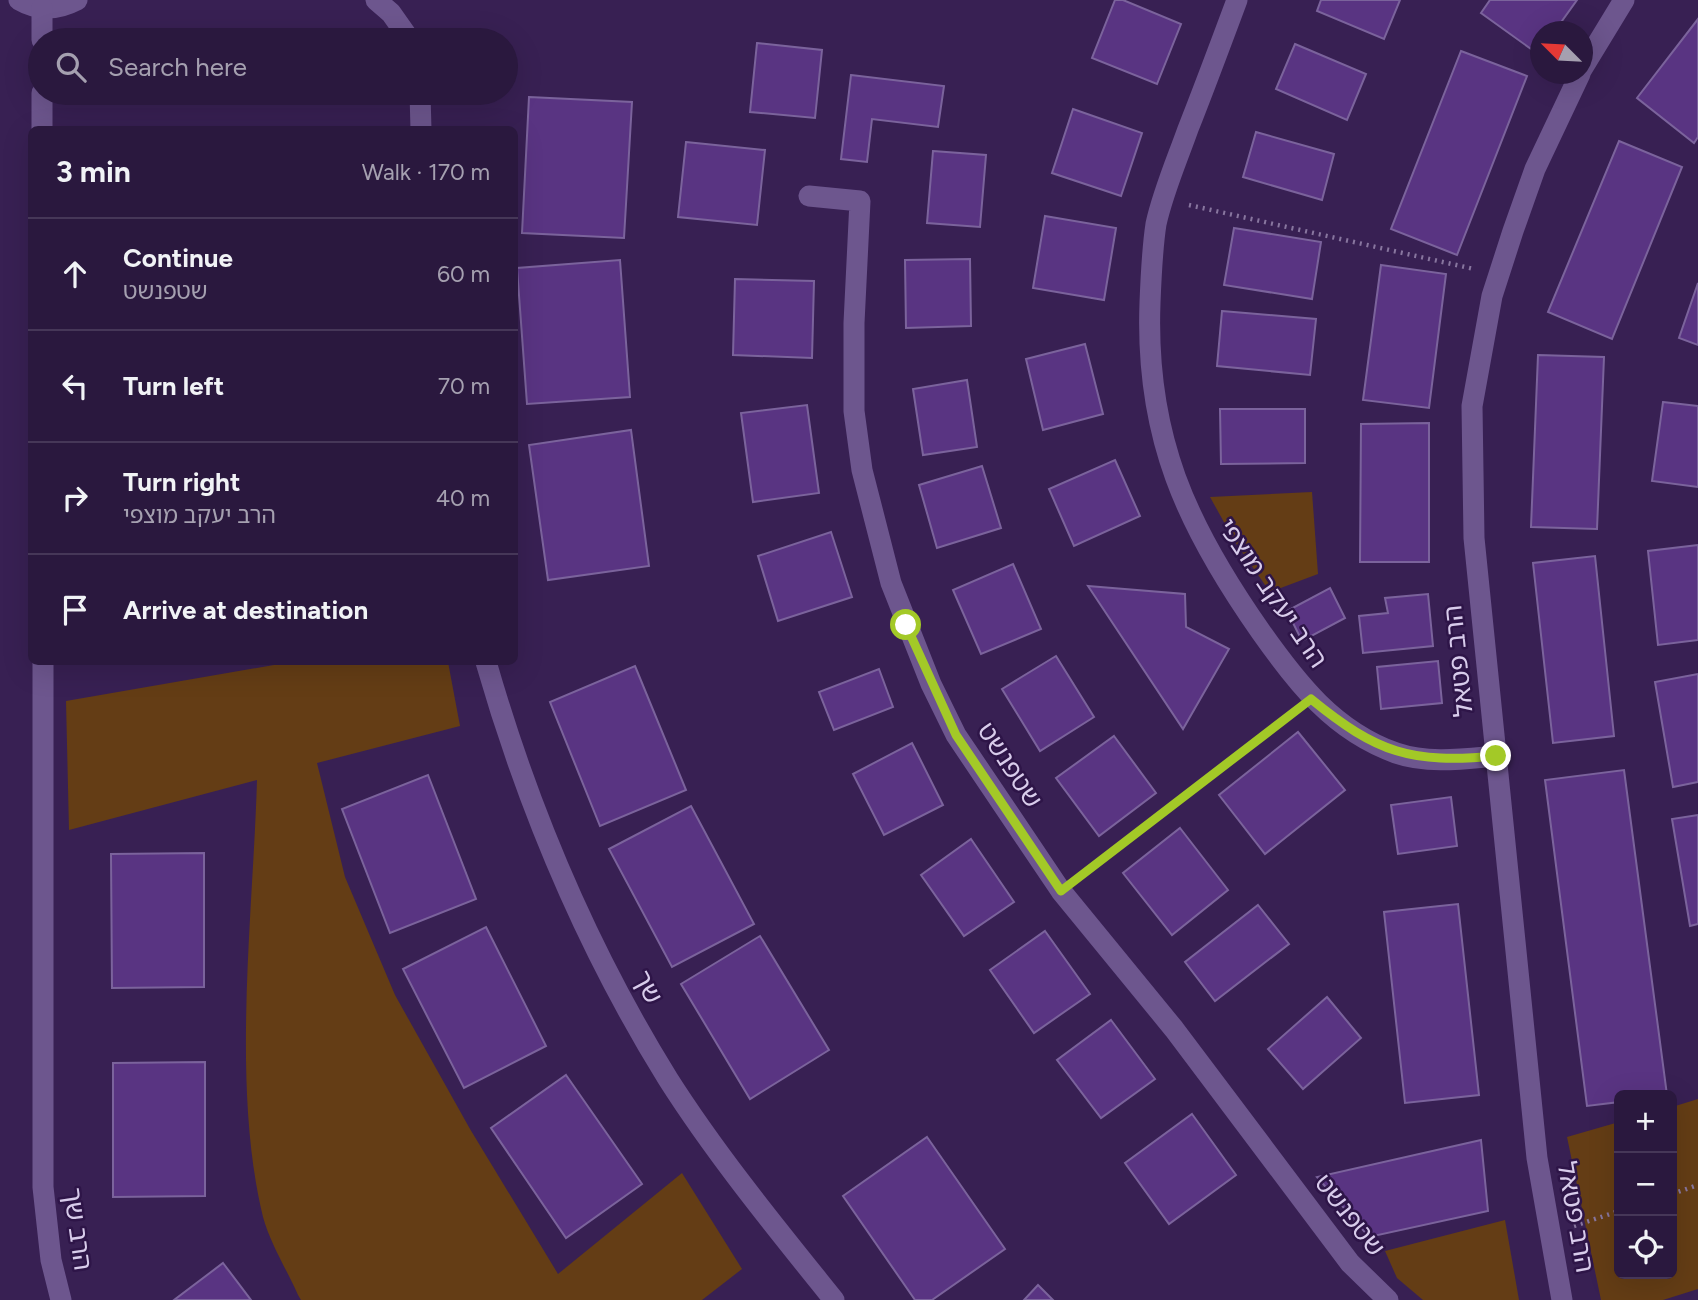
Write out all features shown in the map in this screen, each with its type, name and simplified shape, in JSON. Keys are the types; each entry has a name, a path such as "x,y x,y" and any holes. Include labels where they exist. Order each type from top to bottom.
{"street":[{"path":"19,0 42,8 60,7 77,0"},
{"path":"376,0 391,13 402,28"},
{"name":"הרב יעקב מוצפי","path":"1237,0 1157,224 1149,330 1155,401 1166,454 1197,531 1225,581 1311,699 1339,722 1397,753 1450,760 1496,756"},
{"name":"הרב פטאל","path":"1593,51 1624,0"},
{"path":"42,8 42,28"},
{"name":"הרב פטאל","path":"1562,1300 1536,1158 1474,538 1471,468 1472,406 1499,274 1535,169 1575,84"},
{"path":"42,105 42,126"},
{"path":"421,105 421,126"},
{"name":"שטפנשט","path":"809,196 860,201 854,323 854,411 865,482 903,615 956,735 1061,891 1174,1029 1350,1263 1388,1300"},
{"name":"הרב שך","path":"43,665 43,1187 51,1260 61,1300"},
{"name":"שך","path":"487,665 519,768 540,823 615,987 670,1082 834,1300"}],"path":[{"path":"1164,199 1499,274"},
{"path":"1061,891 1311,699"},
{"path":"1677,1192 1698,1185"},
{"path":"1549,1234 1614,1213"}],"shaded area":[{"path":"1312,492 1318,574 1270,592 1235,542 1210,497"},
{"path":"274,665 449,665 460,726 317,763 345,877 395,995 470,1129 558,1274 682,1173 742,1269 702,1300 301,1300 274,1247 263,1217 253,1166 248,1112 246,1000 257,780 69,830 66,701"},
{"path":"1698,1099 1698,1289 1663,1300 1601,1300 1567,1137 1614,1123 1614,1279 1677,1279 1677,1105"},
{"path":"1505,1220 1519,1300 1423,1300 1397,1278 1385,1251"}],"building":[{"path":"1115,0 1123,0 1181,24 1157,84 1092,58"},
{"path":"1321,0 1400,0 1384,39 1317,11"},
{"path":"1490,0 1577,0 1562,21 1530,21 1530,48 1481,13"},
{"path":"1698,19 1698,137 1694,143 1637,98"},
{"path":"757,43 822,50 815,118 750,112"},
{"path":"1295,44 1366,74 1347,120 1276,89"},
{"path":"1461,51 1527,76 1457,255 1391,229"},
{"path":"851,75 944,86 938,127 872,119 867,162 841,159"},
{"path":"529,97 632,102 624,238 522,233"},
{"path":"1073,109 1142,133 1121,196 1052,173"},
{"path":"1256,132 1334,154 1322,200 1243,177"},
{"path":"1619,141 1682,167 1612,339 1548,312"},
{"path":"686,142 765,150 757,225 678,217"},
{"path":"933,151 986,155 980,227 927,223"},
{"path":"1045,216 1116,228 1104,300 1033,288"},
{"path":"1234,228 1321,242 1312,299 1224,285"},
{"path":"970,259 971,326 906,328 905,260"},
{"path":"620,260 630,397 527,404 518,268"},
{"path":"1381,265 1446,274 1429,408 1363,400"},
{"path":"735,279 814,281 812,358 733,355"},
{"path":"1698,283 1698,345 1679,338"},
{"path":"1222,311 1316,319 1310,375 1217,366"},
{"path":"1085,344 1103,414 1043,430 1026,359"},
{"path":"1538,355 1604,357 1597,529 1531,527"},
{"path":"967,380 977,447 923,455 913,389"},
{"path":"1663,402 1698,406 1698,487 1652,481"},
{"path":"807,405 819,493 753,502 741,413"},
{"path":"1220,409 1305,409 1305,463 1221,464"},
{"path":"1429,423 1429,562 1360,562 1361,424"},
{"path":"631,430 649,566 548,580 529,445"},
{"path":"1115,460 1140,516 1074,546 1049,489"},
{"path":"982,466 1001,528 937,548 919,485"},
{"path":"831,532 852,597 778,621 758,556"},
{"path":"1698,545 1698,640 1658,645 1648,551"},
{"path":"1595,556 1614,736 1553,743 1533,563"},
{"path":"1013,564 1041,629 981,654 953,590"},
{"path":"1088,586 1185,594 1186,627 1229,649 1183,729"},
{"path":"1330,588 1345,618 1302,641 1287,611"},
{"path":"1428,594 1433,646 1363,653 1359,616 1388,613 1385,598"},
{"path":"1056,656 1094,717 1040,751 1002,689"},
{"path":"1438,661 1442,703 1381,709 1377,667"},
{"path":"635,666 686,790 600,826 550,702"},
{"path":"879,669 893,707 834,730 819,692"},
{"path":"1698,674 1698,782 1673,787 1655,682"},
{"path":"1298,732 1345,790 1265,854 1219,795"},
{"path":"1114,736 1156,793 1099,836 1056,778"},
{"path":"912,743 943,805 884,835 853,774"},
{"path":"1624,770 1666,1090 1614,1090 1614,1103 1587,1106 1545,780"},
{"path":"428,775 476,899 390,933 342,809"},
{"path":"1451,797 1457,846 1398,854 1391,805"},
{"path":"691,806 754,924 672,967 609,849"},
{"path":"1698,815 1698,924 1690,926 1672,819"},
{"path":"1180,828 1228,890 1172,935 1123,873"},
{"path":"971,839 1014,902 964,936 921,875"},
{"path":"204,853 204,987 112,988 111,854"},
{"path":"1458,904 1479,1095 1405,1103 1384,912"},
{"path":"1258,905 1289,944 1215,1001 1185,962"},
{"path":"486,927 546,1046 464,1088 403,969"},
{"path":"1045,931 1090,994 1034,1033 990,970"},
{"path":"760,936 829,1050 750,1099 681,984"},
{"path":"1327,997 1361,1038 1303,1089 1268,1049"},
{"path":"1111,1020 1155,1079 1101,1118 1057,1060"},
{"path":"205,1062 205,1196 113,1197 113,1063"},
{"path":"566,1075 642,1184 566,1238 491,1128"},
{"path":"1192,1114 1236,1175 1169,1224 1125,1163"},
{"path":"927,1137 1005,1249 932,1300 915,1300 843,1196"},
{"path":"1481,1140 1488,1211 1369,1237 1317,1177"},
{"path":"223,1263 251,1300 174,1300"},
{"path":"1038,1285 1053,1300 1024,1300"}],"route":[{"path":"906,625 956,735 1061,891 1311,699 1339,722 1397,753 1450,760 1496,756"}]}
